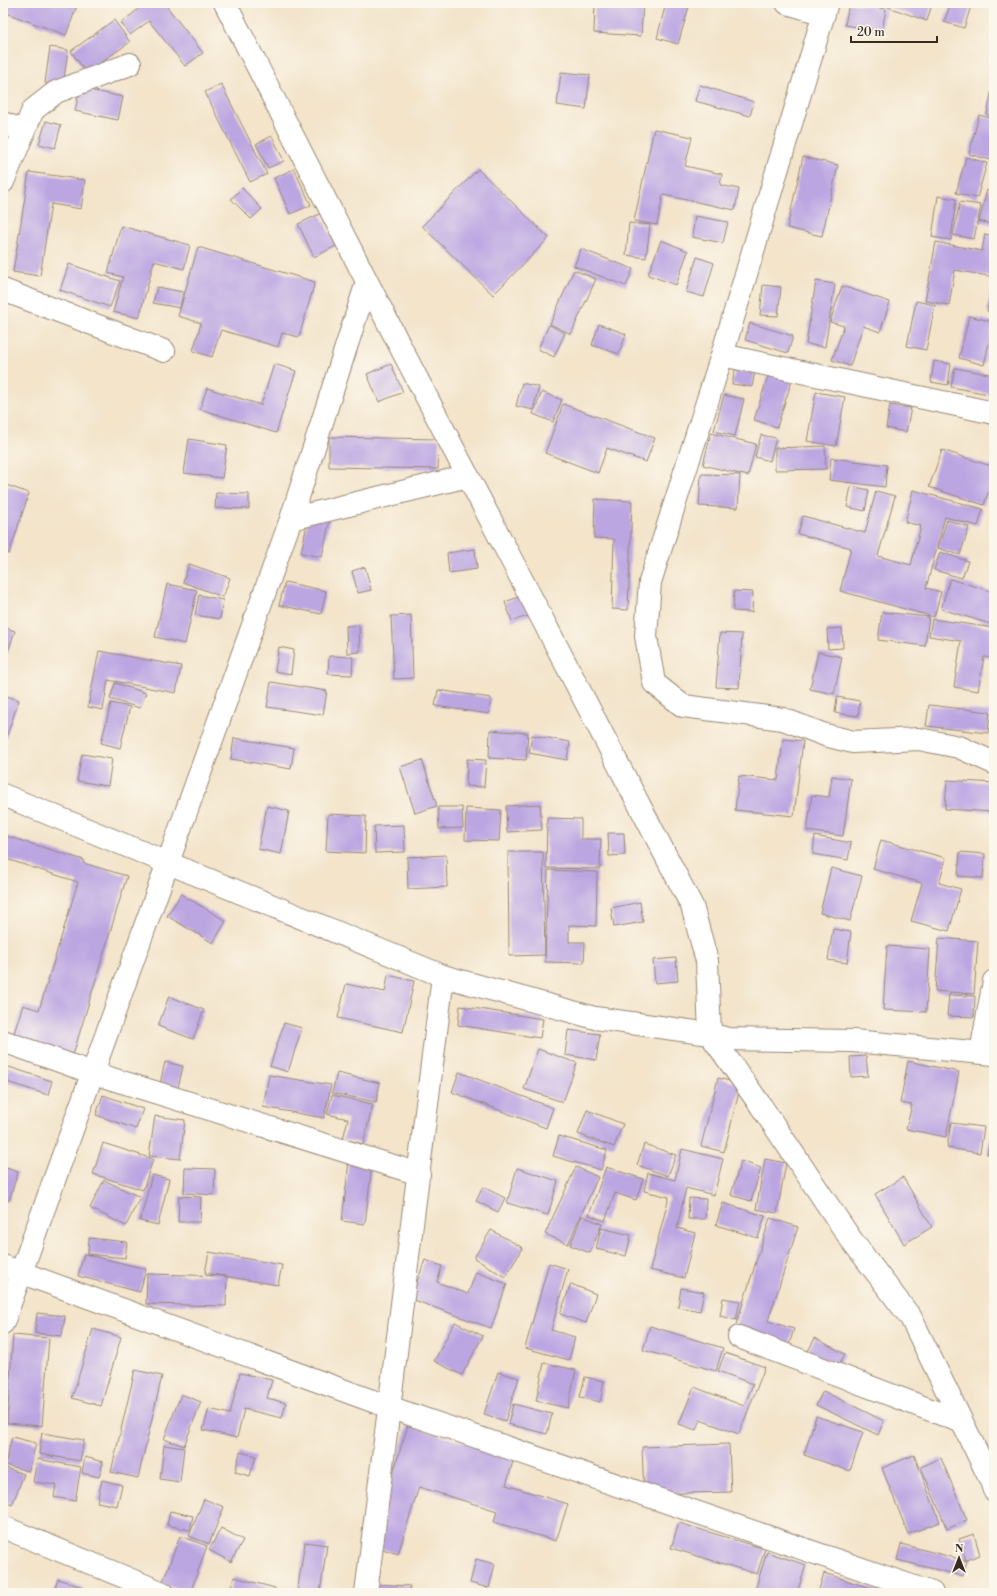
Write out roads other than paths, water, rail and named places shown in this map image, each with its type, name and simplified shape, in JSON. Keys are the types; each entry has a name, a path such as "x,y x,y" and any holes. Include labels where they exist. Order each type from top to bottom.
{"street":[{"path":"225,3 468,476 692,906 707,961 719,1036 761,1106 850,1238 911,1318 994,1490"},
{"path":"787,3 826,9 722,354 650,582 646,636 654,683 683,706 783,719 825,736 853,742 919,739 959,747 994,763"},
{"path":"3,182 33,110 56,92 130,64"},
{"path":"3,123 24,131"},
{"path":"3,1323 12,1269 93,1073 291,519 368,282"},
{"path":"3,290 164,351"},
{"path":"722,354 994,412"},
{"path":"291,519 468,476"},
{"path":"3,795 443,976 595,1018 719,1036 853,1041 988,1053 994,981"},
{"path":"366,1593 443,976"},
{"path":"3,1041 93,1073 419,1174"},
{"path":"12,1269 389,1407 932,1593"},
{"path":"739,1337 962,1422"},
{"path":"3,1527 163,1593"}]}
